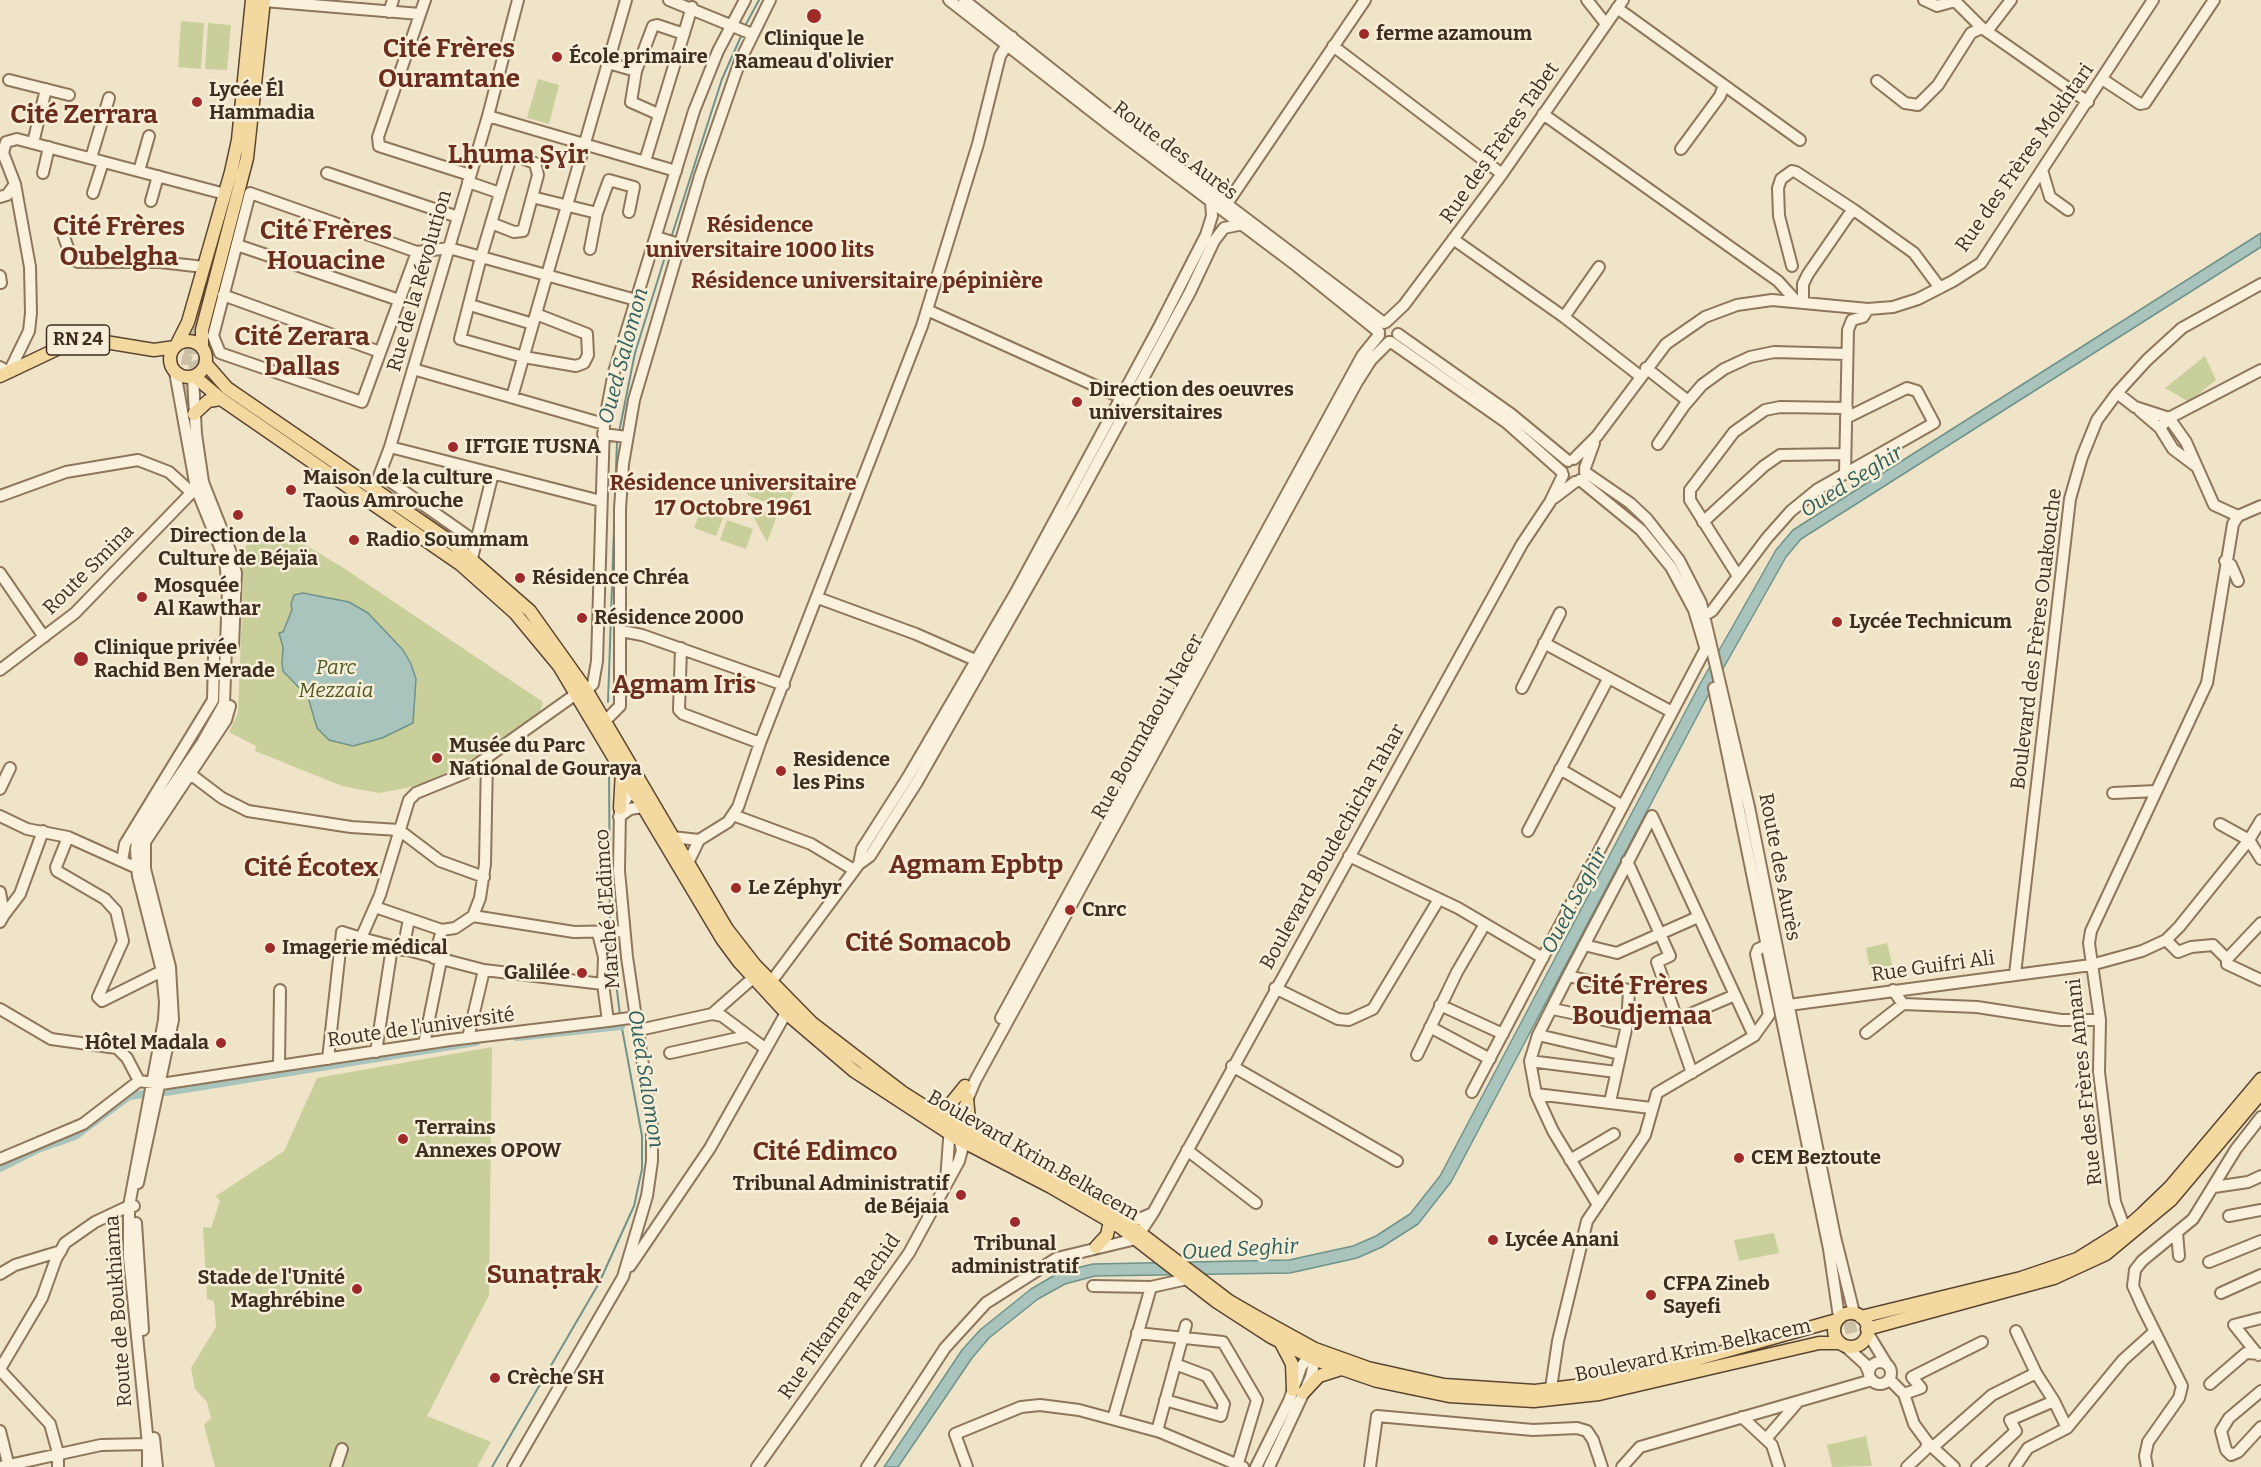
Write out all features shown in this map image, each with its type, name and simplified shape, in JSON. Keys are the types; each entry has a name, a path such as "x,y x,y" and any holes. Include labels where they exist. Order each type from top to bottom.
{"main road":[{"path":"260,0 245,191 202,330 202,347 206,355 206,364 193,377 184,377 173,367 176,346 188,322 225,194 238,140 260,0"},
{"name":"RN 24","path":"3,372 76,340 93,340 154,350 176,346"},
{"path":"176,346 190,341 202,347"},
{"name":"RN 24","path":"154,350 173,367"},
{"name":"Boulevard Krim Belkacem","path":"206,364 227,388 372,495 460,564 494,593 549,652 582,689 622,770 672,837 687,866 733,937 771,982 825,1035 919,1102 954,1131 982,1140 1090,1197 1116,1220"},
{"name":"Boulevard Krim Belkacem","path":"193,377 221,399 472,558 530,611 605,722 640,792 643,807 704,911 753,978 786,1013 854,1071 1051,1187 1116,1220 1144,1239 1255,1328 1280,1342 1341,1369 1377,1381 1449,1396 1491,1400 1550,1394 1819,1343 1842,1344"},
{"path":"194,414 202,404 221,399"},
{"path":"620,812 622,770"},
{"path":"2021,1283 1838,1319 1834,1330 1842,1344 1858,1345 1870,1327 1967,1297 2070,1271 2106,1254 2183,1187 2260,1084"},
{"path":"1870,1327 2021,1283 2077,1259 2125,1229 2170,1187 2260,1084"},
{"path":"919,1102 936,1108 948,1107 966,1092"},
{"path":"966,1092 969,1120 982,1140"},
{"path":"1096,1247 1116,1220"},
{"name":"Boulevard Krim Belkacem","path":"1192,1278 1313,1355 1444,1385 1550,1394"},
{"path":"1858,1315 1870,1327"},
{"name":"Boulevard Krim Belkacem","path":"1682,1369 1838,1319"},
{"path":"1682,1369 1827,1333"},
{"path":"1280,1342 1292,1364 1298,1392 1319,1376 1341,1369"}],"street":[{"path":"260,0 420,14"},
{"path":"389,12 393,0"},
{"path":"424,0 378,137 379,146 469,179 500,193"},
{"name":"Rue de la Révolution","path":"372,495 390,447 458,218 488,116 518,0"},
{"path":"512,398 626,0"},
{"path":"669,0 692,7 752,33"},
{"path":"361,938 375,907 409,800 416,793 465,773 582,689 593,684 597,661 605,431 614,372 658,238 694,111 745,0"},
{"path":"605,722 620,706 620,508 626,437 634,400 676,243 752,33 770,0"},
{"name":"Route des Aurès","path":"949,0 1013,44 1382,328"},
{"name":"Route des Aurès","path":"964,0 1013,44"},
{"path":"1225,206 1365,0"},
{"path":"1587,0 1606,24"},
{"path":"1924,0 1937,6 1954,1 1985,29 2088,102"},
{"path":"1877,81 1905,103 1918,105 1938,85 1971,33 1985,29 2011,0"},
{"name":"Rue des Frères Mokhtari","path":"1571,460 1597,436 1643,372 1675,336 1715,312 1750,302 1797,299 1868,309 1893,307 1918,299 1940,288 1981,263 2153,0"},
{"path":"2102,79 2140,104 2145,103 2214,0"},
{"path":"1620,4 1800,140"},
{"name":"Rue des Frères Tabet","path":"1382,328 1404,305 1502,174 1620,4"},
{"path":"645,161 692,7"},
{"path":"658,114 631,102 636,71 653,26 657,25 684,34"},
{"path":"687,866 699,840 728,822 733,815 927,310 978,144 999,56 1013,44"},
{"path":"1333,46 1502,174"},
{"path":"608,63 636,71"},
{"path":"9,80 69,95"},
{"path":"1681,149 1720,96 1724,84"},
{"path":"33,143 46,89"},
{"path":"91,158 109,98"},
{"path":"1543,114 1778,281 1797,299 1803,284 1845,219 1854,210"},
{"path":"488,116 676,171"},
{"path":"139,171 149,136"},
{"path":"3,372 29,331 32,313 30,267 15,184 3,153 6,142 17,139 225,194"},
{"path":"43,173 49,147"},
{"path":"470,305 535,319 586,334 588,355 584,363 576,366 524,357 460,339 481,257 491,223 510,160 518,157 535,163 538,168 525,227 520,233 491,223"},
{"path":"93,193 103,162"},
{"path":"2042,170 2050,197 2068,210"},
{"path":"1792,266 1779,216 1778,188 1781,179 1792,171 1854,210 1914,253 1940,288"},
{"path":"327,173 458,218"},
{"path":"151,201 158,176"},
{"path":"590,249 597,213 609,180 634,187 629,212"},
{"path":"0,197 7,195 15,184"},
{"path":"417,252 362,402 220,353 213,336 237,244 245,191 417,252 449,248 636,300"},
{"name":"Route des Aurès","path":"1204,191 1211,201 1225,206 1243,224 1382,328"},
{"path":"532,197 597,213"},
{"path":"771,982 856,867 870,856 911,792 1126,399 1210,238 1211,201"},
{"path":"1210,238 1224,228 1243,224"},
{"path":"63,237 72,259 78,262 160,262 204,267"},
{"path":"658,238 676,243"},
{"path":"1453,239 1688,401"},
{"path":"237,244 399,300"},
{"path":"1564,317 1599,267"},
{"name":"Boulevard des Frères Ouakouche","path":"2015,974 2070,499 2082,457 2097,420 2117,393 2182,328 2261,284"},
{"path":"223,295 380,352"},
{"name":"Rue des Frères Tabet","path":"1394,337 1404,305"},
{"path":"1845,473 1847,354 1850,323 1863,317 1868,309"},
{"path":"927,310 1126,399"},
{"path":"1382,328 1395,324 1394,337"},
{"path":"1382,328 1507,423 1563,474 1581,475 1582,463 1571,460 1511,414 1394,337"},
{"name":"Rue Boumdaoui Nacer","path":"954,1131 966,1092 1362,356 1382,328"},
{"name":"Rue Boumdaoui Nacer","path":"966,1092 1354,388 1371,360 1394,337"},
{"path":"1658,444 1702,385 1724,369 1750,357 1774,352 1847,354"},
{"path":"122,861 125,844 141,815 222,703 228,575 217,539 193,490 173,367"},
{"path":"413,369 512,398 626,437"},
{"path":"2165,426 2261,370"},
{"path":"157,1084 173,1020 172,983 144,869 145,842 219,716 236,573 231,553 203,482 194,414 193,377"},
{"path":"1701,618 1712,611 1767,538 1791,512 1818,489 1934,423 1917,391 1907,388 1846,413 1770,408 1741,425 1721,447 1690,490 1690,500 1738,576"},
{"path":"2117,393 2186,442 2214,505 2238,516 2261,506"},
{"path":"2165,426 2173,449 2198,468"},
{"name":"Rue des Frères Mokhtari","path":"1581,475 1597,436"},
{"path":"390,447 602,501"},
{"path":"1703,522 1764,466 1780,455 1844,454"},
{"path":"0,496 66,472 138,460 169,472 193,490"},
{"name":"Boulevard Boudechicha Tahar","path":"1144,1239 1153,1213 1232,1066 1521,544 1550,502 1571,460"},
{"path":"472,558 493,473"},
{"path":"381,475 476,542"},
{"name":"Route des Aurès","path":"1581,475 1630,503 1663,537 1692,582 1749,807 1831,1258 1838,1319"},
{"name":"Boulevard Boudechicha Tahar","path":"1550,502 1581,475"},
{"name":"Route Smina","path":"0,670 75,613 193,490"},
{"name":"Rue des Frères Annani","path":"2125,1229 2115,1203 2099,1072 2100,1020 2089,943 2091,931 2207,683 2225,561 2233,524 2238,516"},
{"path":"2225,561 2231,565 2238,581"},
{"path":"0,573 44,637"},
{"path":"818,598 981,662"},
{"path":"1522,688 1560,613"},
{"path":"621,631 642,635 784,685"},
{"path":"1544,643 1672,712"},
{"path":"681,648 679,710 683,714 760,743"},
{"path":"1472,1092 1672,712 1709,654"},
{"path":"1528,831 1608,679"},
{"name":"Route des Aurès","path":"1720,696 1768,945 1784,1006 1835,1237 1858,1315"},
{"path":"375,907 442,930 455,928 473,916 484,877 487,759"},
{"path":"0,789 10,768"},
{"path":"1560,769 1623,807"},
{"path":"188,772 228,802 248,812 351,827 399,830 440,861 484,877"},
{"path":"157,1084 164,1020 162,971 137,868 137,840 188,772"},
{"path":"2113,793 2156,791"},
{"name":"Marché d'Edimco","path":"513,1467 623,1277 647,1196 652,1161 652,1126 622,931 619,871 620,812 625,800 640,792"},
{"name":"Marché d'Edimco","path":"620,812 643,807"},
{"path":"733,815 811,844 856,867"},
{"path":"0,816 27,829 68,837 137,868"},
{"path":"1598,1205 1570,1160 1536,1094 1530,1061 1538,1035 1652,816 1755,1035"},
{"path":"2261,820 2249,840 2202,901 2166,940 2178,952 2191,946 2213,945 2227,959 2227,964 2261,980"},
{"path":"2220,824 2249,840 2261,859"},
{"path":"2,918 20,894 43,831"},
{"path":"68,837 57,871 105,899 116,911 123,941 98,997 102,1000 162,971"},
{"path":"672,837 699,840"},
{"path":"1348,856 1439,899 1543,958"},
{"path":"1627,861 1670,956 1657,962 1677,1019"},
{"path":"0,892 2,918"},
{"path":"1275,988 1338,1019 1349,1020 1373,1009 1439,899"},
{"path":"473,916 523,926 600,933 622,931"},
{"path":"1584,945 1617,953 1698,916"},
{"path":"376,1052 398,948 409,919"},
{"path":"2227,959 2261,923"},
{"path":"1417,1055 1440,1005 1485,924"},
{"path":"424,1044 442,930"},
{"path":"328,1059 342,932 484,970 603,984"},
{"path":"600,933 604,957 602,1025"},
{"name":"Rue Guifri Ali","path":"1784,1006 2091,965 2142,951 2166,940"},
{"path":"1550,1394 1579,1243 1587,1221 1645,1135 1657,1093 1665,1086 1692,1073 1755,1035 1768,1015 1756,954 1758,949 1768,945"},
{"path":"468,1038 484,970"},
{"path":"1568,976 1629,990 1627,1025 1610,1102"},
{"path":"639,1030 712,1014 753,978"},
{"path":"279,1066 280,990"},
{"path":"1893,990 1904,1004"},
{"path":"1692,1073 1674,1021 1735,995"},
{"path":"1866,1033 1904,1004 1977,1007 2061,1020 2100,1020"},
{"path":"1440,1005 1503,1034"},
{"path":"0,1009 51,1039 117,1048 127,1058 139,1081 83,1124 0,1159"},
{"path":"1553,1009 1627,1025"},
{"path":"623,1277 710,1148 786,1013"},
{"path":"712,1014 722,1017 766,1049"},
{"name":"Route de l'université","path":"139,1081 157,1084 468,1038 498,1038 602,1025 637,1017"},
{"path":"1430,1027 1490,1059"},
{"path":"1538,1035 1620,1054"},
{"path":"669,1053 747,1036"},
{"path":"1530,1061 1616,1072"},
{"path":"1232,1066 1397,1161"},
{"name":"Route de Boukhiama","path":"148,1467 148,1444 129,1257 132,1206 157,1084"},
{"path":"1536,1094 1651,1108"},
{"path":"2147,1467 2145,1456 2148,1442 2179,1398 2182,1386 2153,1333 2133,1286 2133,1275 2142,1261 2193,1219 2236,1149 2261,1117"},
{"name":"Rue Tikamera Rachid","path":"757,1467 902,1263 946,1183 954,1131"},
{"path":"1570,1160 1614,1134"},
{"path":"1187,1150 1256,1203"},
{"path":"2214,1187 2248,1182 2261,1176"},
{"path":"58,1467 58,1453 50,1424 0,1370 42,1298 65,1243 95,1222 132,1206"},
{"name":"Route de Boukhiama","path":"132,1206 157,1467"},
{"path":"2229,1216 2261,1210"},
{"path":"1116,1220 1139,1219 1153,1213"},
{"path":"2177,1233 2179,1256"},
{"path":"867,1467 941,1353 986,1303 1045,1264 1096,1247 1144,1239"},
{"path":"2209,1262 2261,1241"},
{"path":"0,1274 15,1265 61,1251"},
{"path":"2221,1293 2261,1275"},
{"path":"1093,1286 1150,1287 1192,1278"},
{"path":"1113,1419 1150,1287"},
{"path":"2259,1354 2234,1325 2261,1317"},
{"path":"1157,1431 1186,1325"},
{"path":"1842,1344 1865,1364 1870,1376 1881,1384 1889,1379 1891,1372 1870,1327"},
{"path":"2016,1331 2067,1428"},
{"path":"968,1467 955,1434 1021,1407 1040,1405 1069,1408 1157,1431 1241,1465 1257,1400 1223,1341 1137,1333"},
{"path":"2015,1467 2028,1448 2067,1428 2123,1360 2153,1333"},
{"path":"1904,1394 1921,1388 1912,1377 1982,1342"},
{"path":"2210,1384 2246,1353 2259,1354"},
{"path":"1269,1467 1298,1392 1301,1367 1313,1355"},
{"path":"1870,1376 1873,1364 1886,1363"},
{"path":"1165,1401 1221,1416 1224,1404 1207,1376 1175,1365"},
{"path":"1907,1467 1925,1449 1992,1395 2036,1372"},
{"path":"1622,1467 1640,1447 1798,1402 1870,1376"},
{"path":"1889,1379 1904,1394 1914,1424 1930,1445 1953,1467"},
{"path":"2261,1391 2229,1418 2222,1431 2226,1450 2231,1455 2238,1452 2261,1427"},
{"path":"1256,1467 1298,1392"},
{"path":"2028,1448 2010,1420 2054,1401"},
{"path":"1766,1439 1798,1402"},
{"path":"1370,1467 1377,1416 1533,1430 1577,1428 1587,1431 1593,1440 1602,1467"},
{"path":"1742,1417 1772,1445 1779,1467"},
{"path":"0,1431 6,1466 101,1445 148,1444"},
{"path":"1977,1467 2016,1431"},
{"path":"336,1467 342,1449"}],"green space":[{"path":"181,21 204,23 201,69 178,67"},
{"path":"208,23 231,25 227,70 205,69"},
{"path":"538,79 559,85 549,124 527,118"},
{"path":"2205,356 2216,380 2189,402 2165,388"},
{"path":"751,472 796,487 786,510 747,495 746,485"},
{"path":"747,505 777,516 767,542"},
{"path":"701,510 723,518 716,536 694,528"},
{"path":"727,520 753,529 746,549 720,540"},
{"name":"Parc Mezzaia","path":"271,524 342,567 543,702 539,714 501,743 422,785 379,793 342,786 255,751 256,746 229,732 238,713 243,582 238,553"},
{"path":"1887,943 1895,976 1872,980 1866,948"},
{"path":"492,1047 489,1295 427,1416 491,1442 477,1467 215,1467 204,1425 211,1418 207,1402 195,1389 191,1368 216,1327 214,1301 207,1299 203,1227 211,1228 220,1201 216,1196 284,1151 317,1078"},
{"path":"1774,1233 1779,1253 1739,1261 1734,1240"},
{"path":"1866,1436 1872,1466 1832,1467 1827,1445"}],"water":[{"path":"2261,233 2261,247 1801,539 1786,557 1711,690 1451,1182 1418,1224 1382,1247 1357,1258 1290,1273 1095,1276 1065,1284 1038,1299 989,1338 972,1358 898,1467 884,1467 962,1350 980,1330 1031,1289 1060,1272 1093,1264 1289,1260 1353,1246 1376,1236 1410,1214 1440,1176 1700,684 1776,550 1793,530"},
{"path":"303,593 349,602 368,613 403,650 416,679 413,723 382,738 353,746 329,740 317,728 308,697 283,671 282,663 283,647 279,633 283,632 292,610 294,595"}],"waterway":[{"name":"Oued Salomon","path":"745,26 759,0"},
{"name":"Oued Salomon","path":"671,238 722,79 742,34"},
{"name":"Oued Salomon","path":"619,432 635,353 669,244"},
{"name":"Oued Salomon","path":"608,702 617,441"},
{"name":"Oued Salomon","path":"609,767 610,928"},
{"name":"Oued Salomon","path":"610,934 620,1015"},
{"name":"Oued Salomon","path":"492,1467 599,1283 634,1206 642,1169 642,1136 621,1023"},
{"path":"517,1037 621,1026"},
{"path":"166,1092 476,1042"},
{"path":"0,1168 38,1149 75,1136 129,1096 144,1094"}],"tunnel":[{"path":"211,258 190,353 196,369 211,384"},
{"path":"185,410 186,362 190,345"},
{"path":"1827,1333 1876,1321"}],"place":[{"name":"Clinique le Rameau d'olivier","path":"814,16"},
{"name":"ferme azamoum","path":"1364,34"},
{"name":"École primaire","path":"557,57"},
{"name":"Lycée Él Hammadia","path":"197,102"},
{"name":"Direction des oeuvres universitaires","path":"1077,402"},
{"name":"IFTGIE TUSNA","path":"453,447"},
{"name":"Maison de la culture Taous Amrouche","path":"291,490"},
{"name":"Direction de la Culture de Béjaïa","path":"238,515"},
{"name":"Radio Soummam","path":"354,540"},
{"name":"Résidence Chréa","path":"520,578"},
{"name":"Mosquée Al Kawthar","path":"142,597"},
{"name":"Résidence 2000","path":"582,618"},
{"name":"Lycée Technicum","path":"1837,622"},
{"name":"Clinique privée Rachid Ben Merade","path":"81,659"},
{"name":"Musée du Parc National de Gouraya","path":"437,758"},
{"name":"Residence les Pins","path":"781,771"},
{"name":"Le Zéphyr","path":"736,888"},
{"name":"Cnrc","path":"1070,910"},
{"name":"Imagerie médical","path":"270,948"},
{"name":"Galilée","path":"582,973"},
{"name":"Hôtel Madala","path":"221,1043"},
{"name":"Terrains Annexes OPOW","path":"403,1139"},
{"name":"CEM Beztoute","path":"1739,1158"},
{"name":"Tribunal Administratif de Béjaia","path":"961,1195"},
{"name":"Tribunal administratif","path":"1015,1222"},
{"name":"Lycée Anani","path":"1493,1240"},
{"name":"Stade de l'Unité Maghrébine","path":"357,1289"},
{"name":"CFPA Zineb Sayefi","path":"1651,1295"},
{"name":"Crèche SH","path":"495,1378"}],"district":[{"name":"Cité Frères Ouramtane","path":"449,65"},
{"name":"Cité Zerrara","path":"84,116"},
{"name":"Lḥuma Ṣɣir","path":"518,156"},
{"name":"Résidence universitaire 1000 lits","path":"760,238"},
{"name":"Cité Frères Oubelgha","path":"119,243"},
{"name":"Cité Frères Houacine","path":"326,247"},
{"name":"Résidence universitaire pépinière","path":"867,282"},
{"name":"Cité Zerara Dallas","path":"302,353"},
{"name":"Résidence universitaire 17 Octobre 1961","path":"733,496"},
{"name":"Agmam Iris","path":"684,686"},
{"name":"Agmam Epbtp","path":"976,866"},
{"name":"Cité Écotex","path":"311,869"},
{"name":"Cité Somacob","path":"928,944"},
{"name":"Cité Frères Boudjemaa","path":"1642,1002"},
{"name":"Cité Edimco","path":"825,1153"},
{"name":"Sunaṭrak","path":"544,1276"}],"water label":[{"name":"Oued Seghir","path":"1852,482"},
{"name":"Oued Seghir","path":"1575,901"},
{"name":"Oued Seghir","path":"1240,1250"}]}
